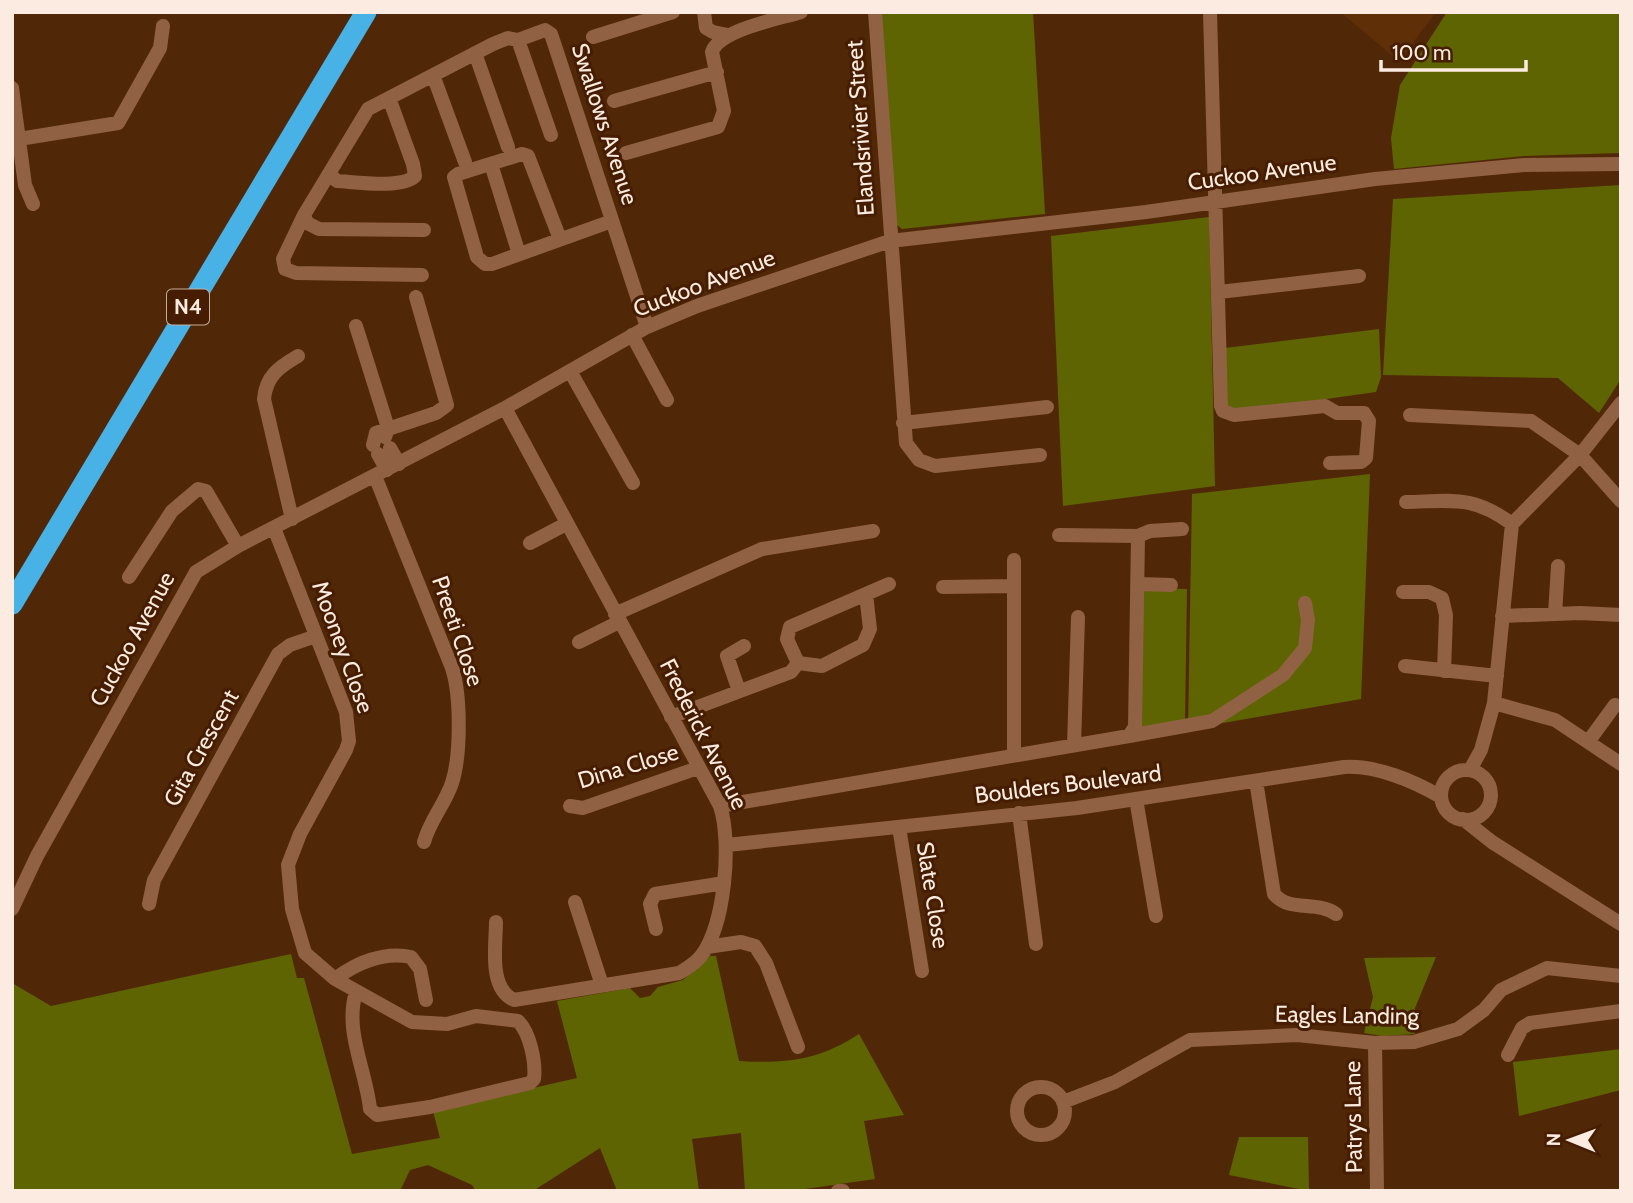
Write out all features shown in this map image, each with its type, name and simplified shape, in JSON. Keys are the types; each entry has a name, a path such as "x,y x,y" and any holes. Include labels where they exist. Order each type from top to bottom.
{"highway":[{"name":"N4","path":"12,604 366,12"}],"street":[{"path":"593,37 673,12"},
{"path":"704,12 706,27 713,32 728,35"},
{"path":"626,153 718,127 724,111 712,52 715,44 728,35 801,12"},
{"name":"Elandsrivier Street","path":"875,12 906,443 919,460 929,466 1040,455"},
{"path":"1210,12 1223,411 1234,415 1325,406 1338,413 1364,413 1369,421 1366,458 1361,462 1330,463"},
{"path":"19,139 118,123 160,48 163,26"},
{"name":"Swallows Avenue","path":"422,275 288,271 283,259 304,215 368,109 475,53 508,38 518,40 541,30 551,34 646,327"},
{"path":"518,40 551,135"},
{"path":"475,53 508,147"},
{"path":"614,101 717,72"},
{"path":"433,75 465,163"},
{"path":"12,88 25,186 33,204"},
{"path":"329,174 337,181 384,183 402,183 415,176 414,164 389,98"},
{"path":"561,239 528,156 522,154 454,177 477,257 485,264 492,264 612,221"},
{"path":"491,164 519,254"},
{"name":"Cuckoo Avenue","path":"12,909 37,856 185,587 206,563 505,408 646,327 697,306 890,241 1441,173 1524,165 1621,164"},
{"path":"304,215 307,223 319,229 424,230"},
{"path":"1219,292 1359,276"},
{"path":"383,443 436,414 447,405 416,297"},
{"name":"Preeti Close","path":"356,326 387,470 460,695 454,776 428,826 424,842"},
{"path":"632,335 667,400"},
{"path":"292,519 264,399 266,386 274,372 298,356"},
{"path":"569,371 633,483"},
{"path":"1492,842 1484,812 1490,793 1476,773 1494,703 1513,524 1580,455 1621,403"},
{"path":"903,423 1046,407"},
{"name":"Frederick Avenue","path":"505,408 720,806 726,824 724,883 708,947"},
{"path":"1410,415 1524,418 1543,427 1580,455 1621,501"},
{"path":"130,577 172,511 198,489 206,491 238,546"},
{"path":"1406,502 1475,502 1513,524"},
{"path":"530,543 566,524"},
{"name":"Mooney Close","path":"274,528 346,712 349,741 320,803 292,850 288,878 294,919 305,953 335,979 356,992 421,1024 447,1024 476,1016 511,1019 523,1026 535,1071 530,1083 430,1107 377,1115 370,1109 355,1040 352,1020 356,992"},
{"path":"1059,536 1138,536 1147,531 1182,528"},
{"path":"579,642 617,618 762,549 873,531"},
{"path":"1129,736 1135,727 1138,536"},
{"path":"1014,560 1014,755"},
{"path":"1555,614 1558,566"},
{"path":"798,663 787,639 790,627 889,584"},
{"path":"1138,584 1171,585"},
{"path":"943,587 1014,586"},
{"path":"1403,592 1429,592 1442,598 1446,615 1444,671"},
{"path":"798,663 822,666 863,645 870,629 866,594"},
{"path":"720,806 1212,721 1283,675 1305,649 1308,620 1305,603"},
{"path":"1502,616 1621,615"},
{"path":"1074,746 1078,617"},
{"name":"Gita Crescent","path":"149,904 154,880 278,654 290,645 316,636"},
{"path":"739,691 727,656 744,646"},
{"path":"671,716 791,672 798,663"},
{"path":"1405,666 1497,676"},
{"path":"1494,703 1541,714 1621,764"},
{"path":"1588,742 1615,705"},
{"name":"Boulders Boulevard","path":"727,845 1136,800 1355,766 1412,782 1441,797"},
{"name":"Dina Close","path":"570,806 583,808 698,768"},
{"path":"1476,773 1454,773 1445,780 1441,797 1450,814 1463,819 1492,842 1621,924"},
{"name":"Boulders Boulevard","path":"1412,782 1445,780"},
{"path":"1256,781 1274,894 1286,904 1317,905 1336,914"},
{"path":"1136,800 1156,916"},
{"path":"1463,819 1484,812"},
{"path":"1019,813 1036,944"},
{"name":"Slate Close","path":"899,827 922,971"},
{"path":"656,929 650,904 654,894 724,883"},
{"path":"575,902 602,985"},
{"path":"496,922 496,970 500,986 509,998 521,1000 680,973 693,965 708,947 741,942 755,946 766,963 798,1047"},
{"path":"335,979 362,962 404,956 416,961 420,968 426,1000"},
{"name":"Eagles Landing","path":"1063,1102 1115,1082 1189,1040 1297,1035 1401,1044 1446,1035 1484,1010 1501,990 1547,968 1621,976"},
{"path":"1508,1055 1522,1028 1530,1023 1621,1011"},
{"name":"Patrys Lane","path":"1375,1043 1377,1191"}],"shaded area":[{"path":"880,12 1033,12 1045,214 902,229 895,223"},
{"path":"1340,12 1436,12 1399,61"},
{"path":"1447,12 1621,12 1621,153 1524,156 1394,169 1391,138 1400,85"},
{"path":"1621,185 1621,379 1599,413 1558,378 1383,375 1393,199"},
{"path":"1209,217 1215,486 1063,506 1051,236"},
{"path":"1379,329 1381,377 1376,392 1234,412 1225,402 1225,348"},
{"path":"1370,474 1361,699 1188,729 1192,494"},
{"path":"1146,588 1187,589 1185,723 1139,730 1142,591"},
{"path":"291,954 297,978 304,978 352,1154 440,1138 433,1111 577,1078 557,1001 630,988 640,998 650,996 658,987 683,980 710,956 716,956 739,1061 787,1061 816,1055 859,1034 904,1115 864,1121 875,1179 791,1191 745,1191 741,1133 692,1139 699,1191 617,1191 600,1148 533,1191 476,1191 472,1185 428,1165 410,1170 400,1191 12,1191 12,983 51,1006"},
{"path":"1436,957 1415,1008 1415,1034 1382,1036 1364,1033 1373,997 1364,958"},
{"path":"1621,1049 1621,1090 1519,1116 1513,1062"},
{"path":"1239,1137 1308,1137 1309,1191 1229,1175"}]}
